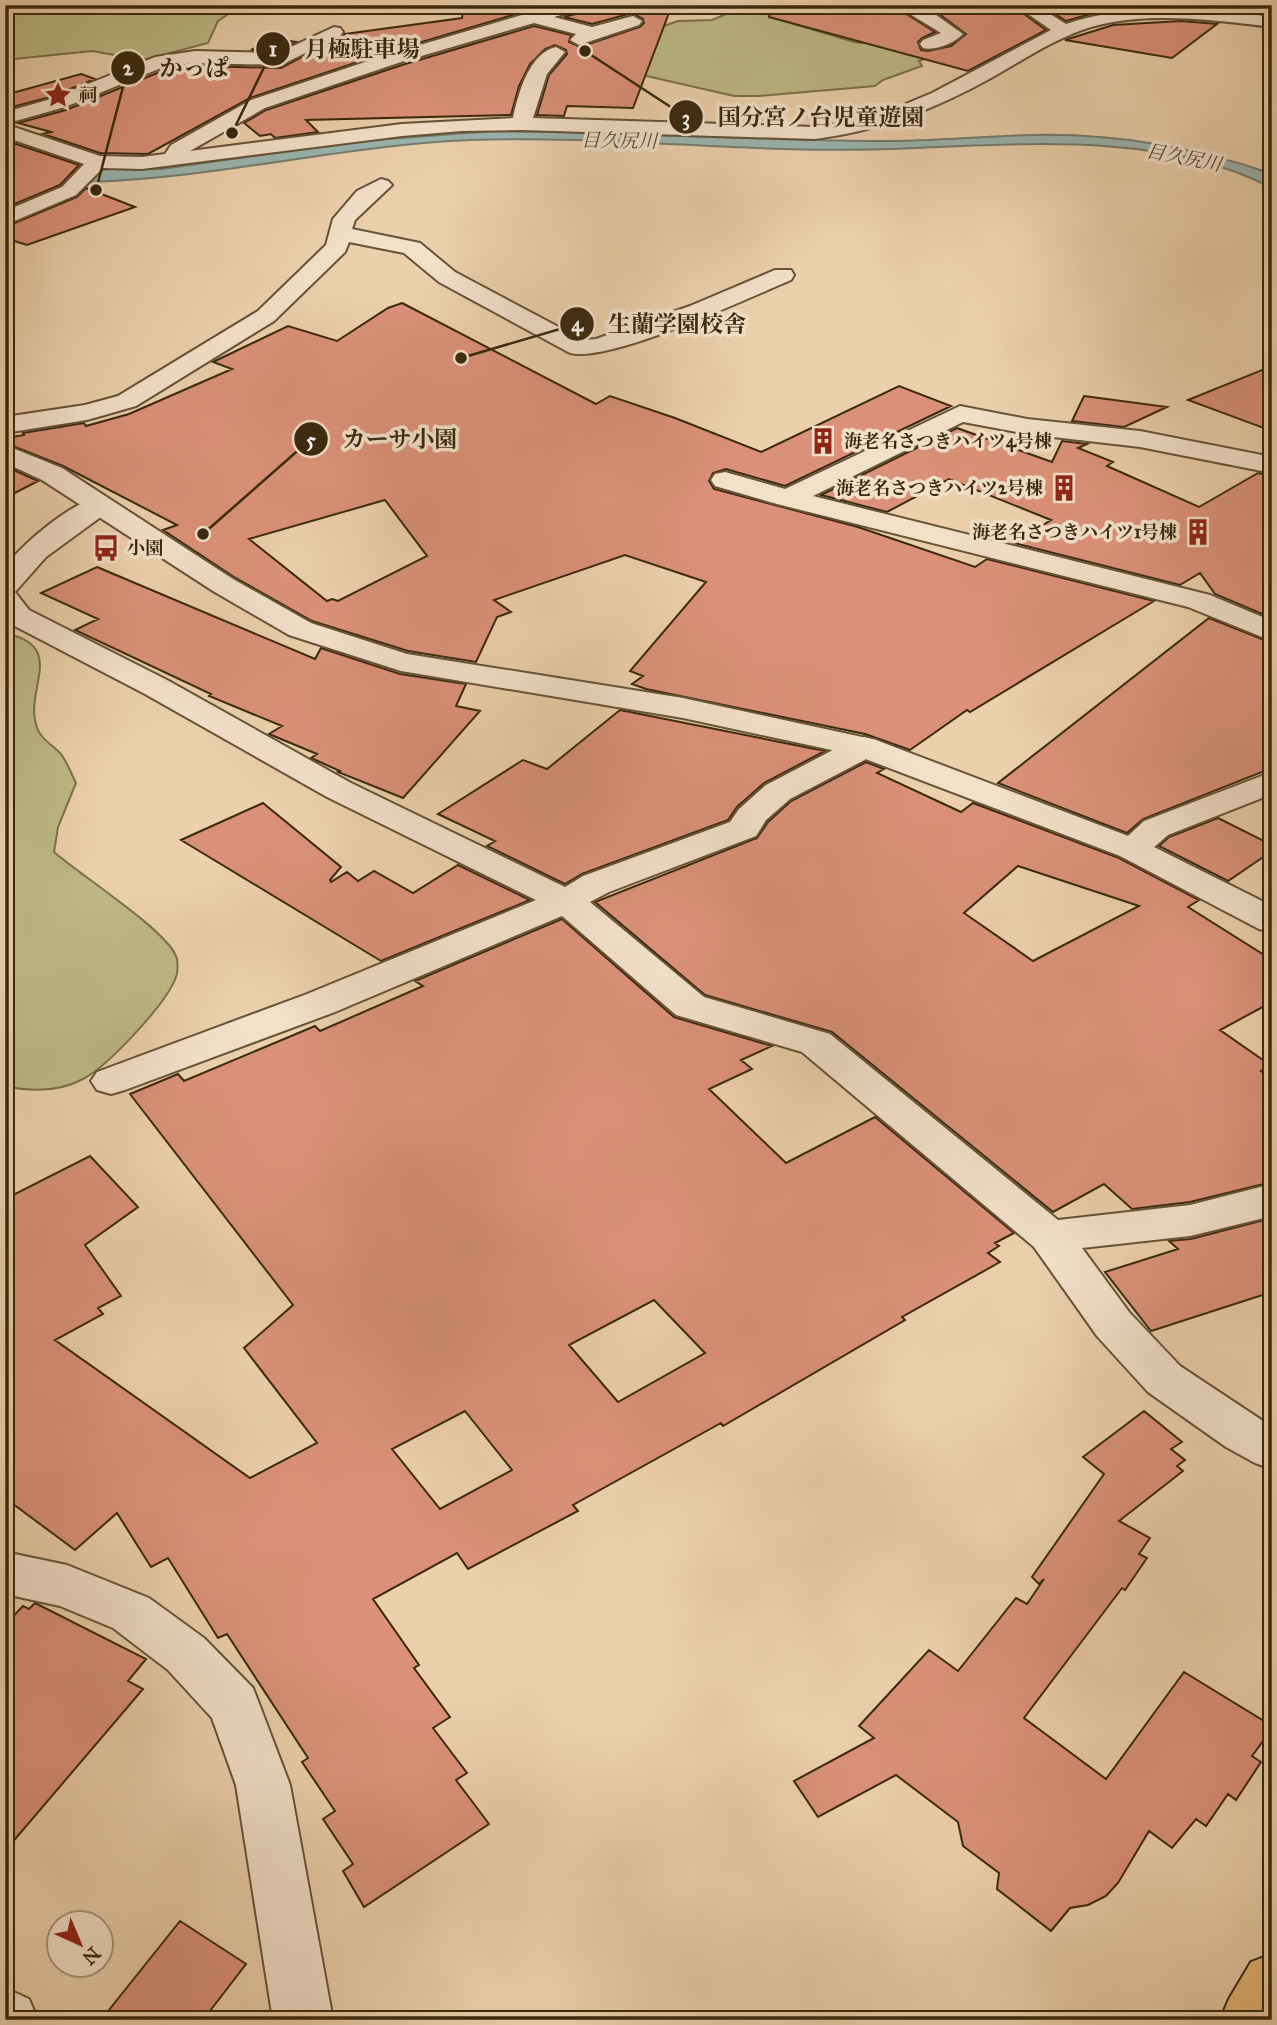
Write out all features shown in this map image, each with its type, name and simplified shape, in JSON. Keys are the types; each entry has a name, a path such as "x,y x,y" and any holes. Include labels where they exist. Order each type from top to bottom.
{"main road":[{"path":"1250,2020 1272,1983"}],"street":[{"path":"177,159 175,155 178,149 258,104 395,58 576,5"},
{"path":"903,5 916,9 954,34 929,44 958,52"},
{"path":"1023,5 1064,30"},
{"path":"5,130 91,170 402,130 522,124 815,133 840,131 908,113 1064,30 1106,19 1145,15 1272,22"},
{"path":"537,18 585,36 633,21"},
{"path":"5,118 88,92 162,61 195,57 281,59 334,32"},
{"path":"522,124 532,89 547,57 556,52"},
{"path":"980,58 1003,64"},
{"path":"5,219 69,191 91,170"},
{"path":"5,425 87,412 127,401 266,316 337,247 344,219 365,196 381,185"},
{"path":"340,234 412,248 447,276 579,348 600,346 698,311 783,275"},
{"path":"786,498 960,414 1052,431 1140,439 1272,465"},
{"path":"5,453 52,474 223,584 300,629 401,662 670,706 864,747 1132,849 1272,922"},
{"path":"725,480 786,498 1199,601 1272,632"},
{"path":"5,586 50,536 99,505"},
{"path":"5,599 18,616 156,687 339,790 566,901 690,1006 816,1043 1049,1237 1113,1324 1164,1378 1243,1434 1272,1450"},
{"path":"111,1081 321,1003 566,901 596,884 744,829 747,818 767,801 803,778 864,747"},
{"path":"1132,849 1156,828 1272,782"},
{"path":"1049,1237 1202,1218 1251,1207 1272,1199"},
{"path":"5,1573 67,1586 131,1613 186,1654 234,1705 263,1785 303,2020"}],"shaded area":[{"path":"5,5 214,5 227,15 218,21 208,43 143,60 92,51 5,60"},
{"path":"748,5 786,5 777,19 854,42 862,43 886,36 944,51 919,61 922,66 883,80 875,86 759,96 734,96 642,75 652,30 678,21 712,20"},
{"path":"5,633 24,640 35,649 40,660 34,715 38,730 61,754 76,783 58,827 54,852 156,932 169,945 177,963 177,975 161,1002 121,1048 83,1079 45,1090 5,1086"}],"water":[{"name":"目久尻川","path":"495,131 872,141 1032,135 1092,136 1184,149 1243,164 1272,174 1272,188 1228,169 1182,156 1084,145 838,150 523,139 423,143 186,174 90,182 102,169 161,169 361,141"}],"building":[{"path":"464,5 546,5 388,52 250,98 148,154 100,153 43,134 51,132 18,123 66,110 167,69 195,66 281,68 345,34 462,18"},
{"path":"586,5 672,5 633,108 567,106 564,116 537,115 549,75 567,54 566,50 555,45 545,49 530,64 519,86 511,115 306,120 318,132 275,138 271,134 260,136 244,123 266,110 402,65 534,26 571,35 569,42 580,47 640,27 644,23 643,19 632,13 592,24 564,17 583,12"},
{"path":"771,5 892,5 935,32 918,42 921,50 928,51 951,46 966,34 927,5 1012,5 1046,30 968,71 769,17"},
{"path":"1041,5 1242,5 1235,10 1142,7 1091,14 1066,21"},
{"path":"1181,21 1217,24 1172,58 1065,40 1113,25"},
{"path":"275,39 296,42 277,50 251,50"},
{"path":"81,74 95,79 50,97 5,109 5,95"},
{"path":"16,144 79,165 60,185 5,208 5,147"},
{"path":"86,188 135,207 27,245 5,238 5,227 77,197"},
{"path":"402,303 596,404 610,396 761,452 899,386 951,406 785,486 726,469 713,473 709,481 714,489 858,527 975,567 987,559 1154,601 970,712 967,710 910,750 865,734 632,684 643,676 630,671 706,582 625,555 494,600 511,612 497,617 476,662 408,651 312,621 234,577 163,530 177,525 63,466 5,443 5,438 24,435 23,433 84,423 86,426 129,414 232,369 213,362 288,326 337,341 388,308","holes":["385,500 427,556 338,601 327,601 249,539"]},
{"path":"1272,366 1272,431 1188,400"},
{"path":"1084,396 1167,407 1124,427 1072,421"},
{"path":"957,428 1052,462 1062,441 1087,444 1078,448 1113,462 1107,466 1199,507 1258,473 1272,476 1272,618 1215,594 1200,573 1180,585 1014,543 1051,520 949,479 887,512 821,495"},
{"path":"5,466 38,481 5,498"},
{"path":"97,567 315,659 321,648 400,674 466,684 456,706 480,711 403,798 338,772 340,771 311,758 317,754 269,734 282,726 209,696 211,694 75,630 98,619 41,593"},
{"path":"1209,618 1272,643 1272,768 1143,819 1127,833 998,783"},
{"path":"620,710 825,751 764,783 737,807 728,820 582,874 565,884 487,846 495,841 438,814 523,760 547,769"},
{"path":"866,762 884,769 877,773 961,812 973,803 1119,858 1199,900 1188,907 1272,960 1272,1002 1220,1030 1270,1065 1261,1071 1272,1079 1272,1182 1190,1202 1132,1209 1104,1184 1053,1212 832,1032 705,995 595,902 757,838 768,822 791,801","holes":["1018,866 1139,906 1033,961 964,913"]},
{"path":"263,803 341,867 331,882 347,872 358,881 374,871 413,893 458,865 530,900 381,961 181,840"},
{"path":"1218,818 1272,845 1272,851 1228,881 1159,846 1169,837"},
{"path":"562,919 674,1017 772,1046 741,1060 752,1069 709,1089 786,1163 875,1117 1014,1233 995,1243 999,1246 988,1253 1000,1262 902,1317 905,1320 723,1426 721,1423 573,1505 578,1511 468,1569 457,1553 373,1599 419,1665 414,1668 450,1717 433,1728 467,1773 456,1780 489,1824 364,1907 343,1871 353,1864 323,1819 335,1811 302,1762 308,1758 227,1634 218,1638 168,1558 151,1567 117,1513 75,1550 5,1498 5,1199 90,1156 138,1207 85,1245 121,1296 98,1308 103,1314 55,1340 250,1478 317,1443 244,1348 293,1305 130,1094 178,1074 184,1081 315,1026 320,1031 423,986 415,981","holes":["654,1300 705,1353 618,1402 569,1345","465,1411 512,1470 440,1509 392,1449"]},
{"path":"1272,1218 1272,1292 1151,1331 1105,1272 1178,1249 1169,1241 1191,1239"},
{"path":"1144,1411 1182,1442 1171,1449 1185,1460 1177,1466 1183,1471 1119,1521 1150,1538 1139,1554 1147,1558 1024,1718 1106,1779 1184,1672 1272,1726 1272,1729 1252,1756 1261,1762 1236,1800 1228,1794 1206,1826 1196,1819 1172,1848 1149,1831 1118,1883 1106,1896 1088,1905 1070,1908 1051,1931 997,1889 999,1873 963,1846 958,1822 896,1775 818,1817 794,1781 874,1738 859,1726 929,1650 958,1671 1016,1598 1027,1604 1044,1579 1039,1584 1032,1577 1104,1474 1083,1457"},
{"path":"35,1603 146,1659 128,1681 143,1689 5,1851 5,1625 23,1606 29,1609"},
{"path":"180,1921 246,1964 203,2020 101,2020"}],"place":[{"name":"国分宮ノ台児童遊園","path":"585,51"},
{"name":"祠","path":"58,95"},
{"name":"月極駐車場","path":"232,133"},
{"name":"かっぱ","path":"96,190"},
{"name":"生蘭学園校舎","path":"461,358"},
{"name":"海老名さつきハイツ4号棟","path":"823,441"},
{"name":"海老名さつきハイツ2号棟","path":"1064,488"},
{"name":"海老名さつきハイツ1号棟","path":"1198,532"},
{"name":"カーサ小園","path":"203,534"},
{"name":"小園","path":"106,548"}]}
